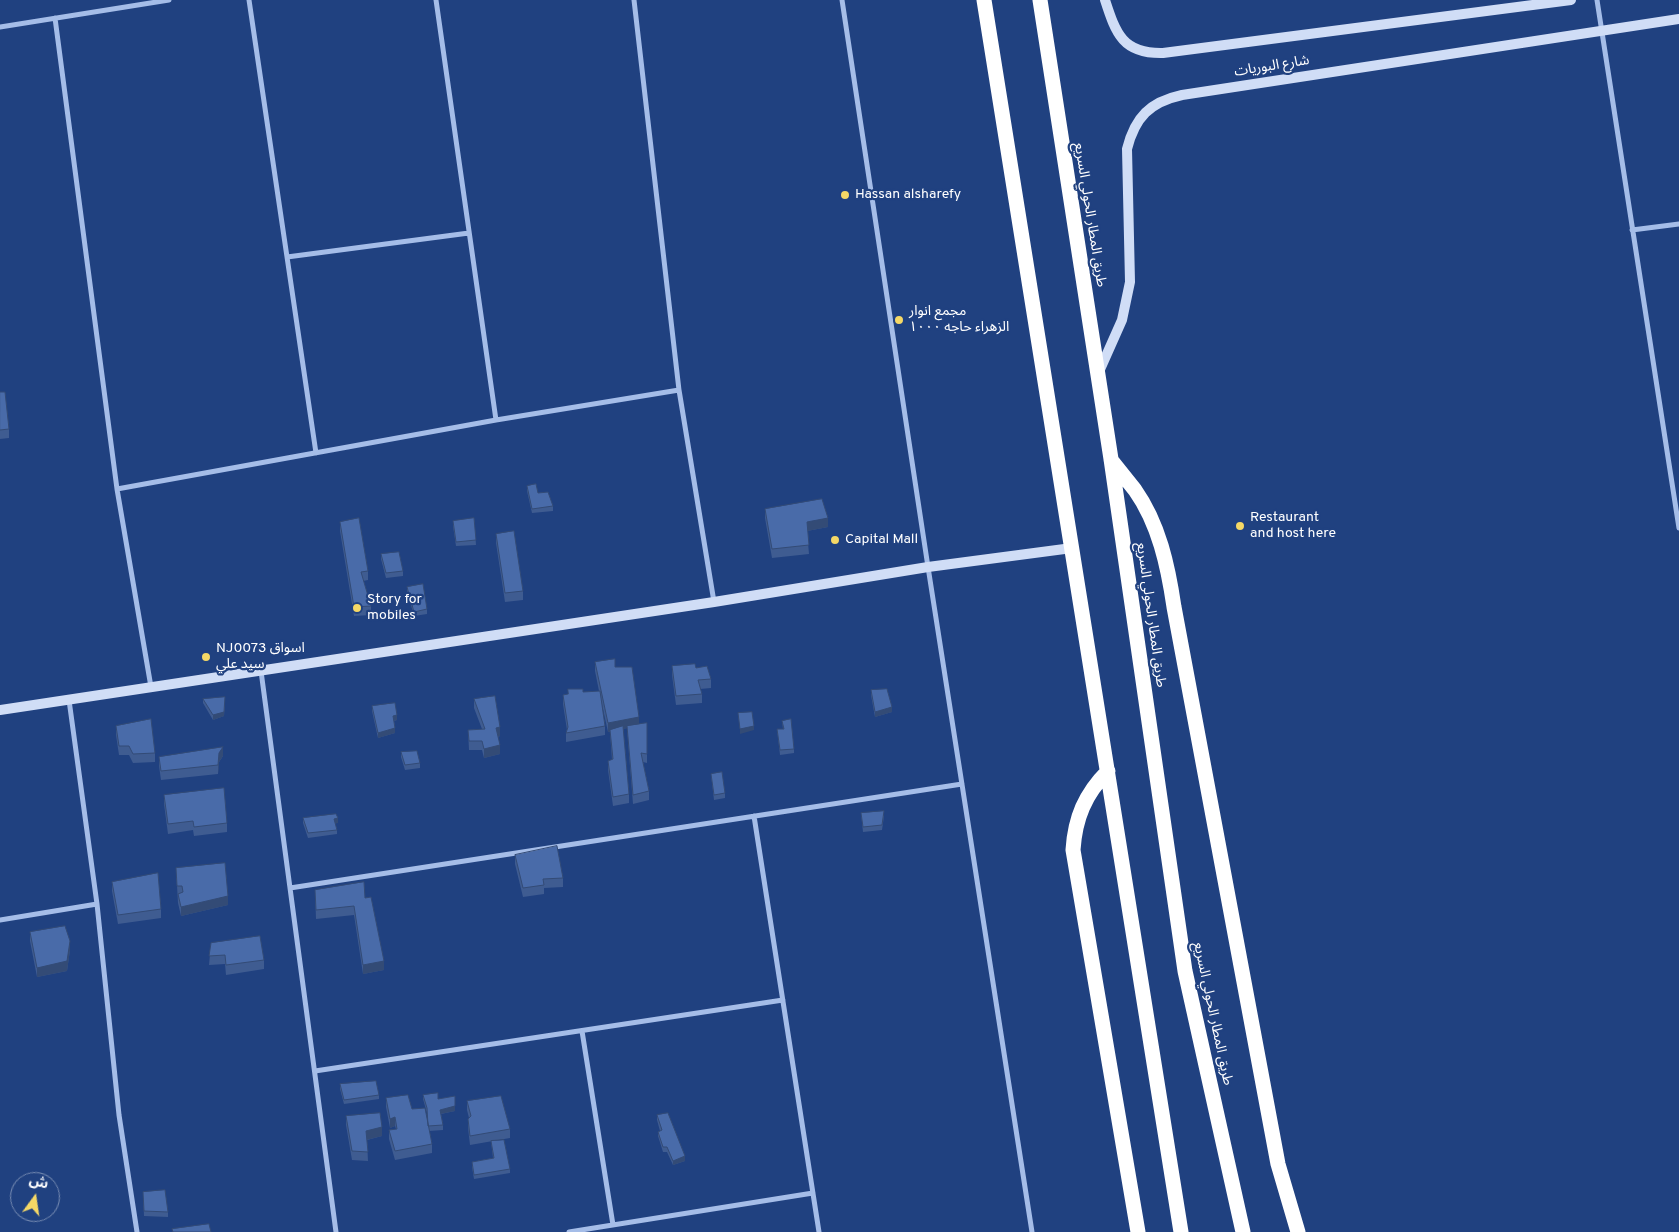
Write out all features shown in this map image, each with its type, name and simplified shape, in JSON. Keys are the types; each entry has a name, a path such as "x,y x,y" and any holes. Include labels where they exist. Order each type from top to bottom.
{"highway":[{"path":"984,0 1181,1232"},
{"name":"طريق المطار الحولي السريع","path":"1040,0 1185,971 1243,1232"},
{"path":"1110,460 1136,491 1155,528 1168,566 1174,607 1278,1164 1298,1232"},
{"path":"1108,771 1095,784 1082,806 1074,832 1073,850 1138,1232"}],"street":[{"path":"0,27 139,2 169,0"},
{"path":"249,0 316,453"},
{"path":"436,0 496,420"},
{"path":"634,0 680,390 714,602"},
{"path":"842,0 1032,1232"},
{"name":"شارع البوريات","path":"1105,0 1114,27 1120,37 1129,45 1151,53 1571,0"},
{"path":"1597,0 1679,528"},
{"path":"55,18 116,489 151,687"},
{"name":"شارع البوريات","path":"1097,375 1122,320 1130,282 1127,150 1131,133 1139,119 1151,107 1166,98 1182,94 1679,19"},
{"path":"1632,230 1679,224"},
{"path":"287,257 469,233"},
{"path":"116,489 496,420 680,390"},
{"path":"0,710 714,602 928,567 1072,548"},
{"path":"261,670 336,1232"},
{"path":"69,699 98,904 120,1114 137,1232"},
{"path":"290,888 962,784"},
{"path":"754,816 819,1232"},
{"path":"0,920 98,904"},
{"path":"315,1072 783,1000"},
{"path":"582,1031 613,1225"},
{"path":"569,1232 813,1193"}],"building":[{"path":"0,392 5,392 9,429 0,430"},
{"path":"536,484 538,493 548,492 553,506 532,509 527,486"},
{"path":"822,499 828,518 807,522 809,545 772,549 765,509"},
{"path":"359,518 368,571 361,572 371,606 354,607 340,522"},
{"path":"474,518 476,540 456,542 453,521"},
{"path":"514,531 523,591 505,593 496,534"},
{"path":"399,552 403,571 386,573 381,554"},
{"path":"423,584 427,609 414,612 407,587"},
{"path":"615,659 615,667 632,667 639,717 608,723 595,662"},
{"path":"695,664 696,668 707,666 711,679 698,680 702,694 676,696 672,666"},
{"path":"568,689 583,689 583,692 600,691 605,726 566,733 568,727 563,695 568,694"},
{"path":"887,689 892,707 875,712 871,690"},
{"path":"495,696 500,727 496,728 500,745 484,749 482,741 469,741 468,730 485,729 474,699"},
{"path":"225,697 224,712 213,715 203,699"},
{"path":"395,703 397,715 393,716 395,728 378,733 372,706"},
{"path":"752,712 754,726 740,729 738,713"},
{"path":"151,719 155,753 133,754 129,746 119,746 116,726"},
{"path":"791,719 794,749 780,750 777,729 784,729 782,721"},
{"path":"647,723 647,754 641,753 649,791 633,795 627,726"},
{"path":"623,726 629,794 613,797 608,761 613,759 610,730"},
{"path":"223,747 219,753 218,765 161,771 159,757"},
{"path":"417,751 420,763 405,765 401,752"},
{"path":"722,772 725,793 714,795 711,774"},
{"path":"224,788 227,823 194,827 193,821 168,824 164,795"},
{"path":"884,811 882,825 863,827 861,813"},
{"path":"336,814 338,818 334,819 337,830 308,833 303,818"},
{"path":"557,846 563,878 543,879 544,885 523,888 515,855"},
{"path":"225,863 228,896 181,907 178,894 183,892 182,886 177,886 176,868"},
{"path":"158,873 161,909 118,915 112,882"},
{"path":"364,882 365,898 371,897 384,961 363,965 354,906 316,910 315,890"},
{"path":"65,926 70,941 67,961 37,968 30,932"},
{"path":"260,936 264,960 226,965 225,955 209,956 211,943"},
{"path":"376,1081 379,1095 344,1100 340,1084"},
{"path":"438,1093 438,1099 455,1096 455,1106 440,1110 443,1125 428,1126 427,1108 423,1095"},
{"path":"408,1095 412,1109 425,1108 432,1144 395,1151 389,1130 397,1129 395,1117 390,1119 386,1098"},
{"path":"501,1096 510,1129 470,1136 468,1119 471,1116 467,1101"},
{"path":"380,1113 382,1127 366,1131 368,1152 352,1151 346,1116"},
{"path":"668,1113 685,1156 673,1161 667,1147 663,1147 658,1132 662,1130 657,1115"},
{"path":"504,1140 510,1169 474,1175 472,1162 494,1158 491,1141"},
{"path":"165,1190 168,1212 144,1211 143,1192"},
{"path":"209,1224 211,1232 173,1232 172,1229"}],"place":[{"name":"Hassan alsharefy","path":"845,195"},
{"name":"مجمع انوار الزهراء حاجه ١٠٠٠","path":"899,320"},
{"name":"Restaurant and host here","path":"1240,526"},
{"name":"Capital Mall","path":"835,540"},
{"name":"Story for mobiles","path":"357,608"},
{"name":"NJ0073 اسواق سيد علي","path":"206,657"}]}
